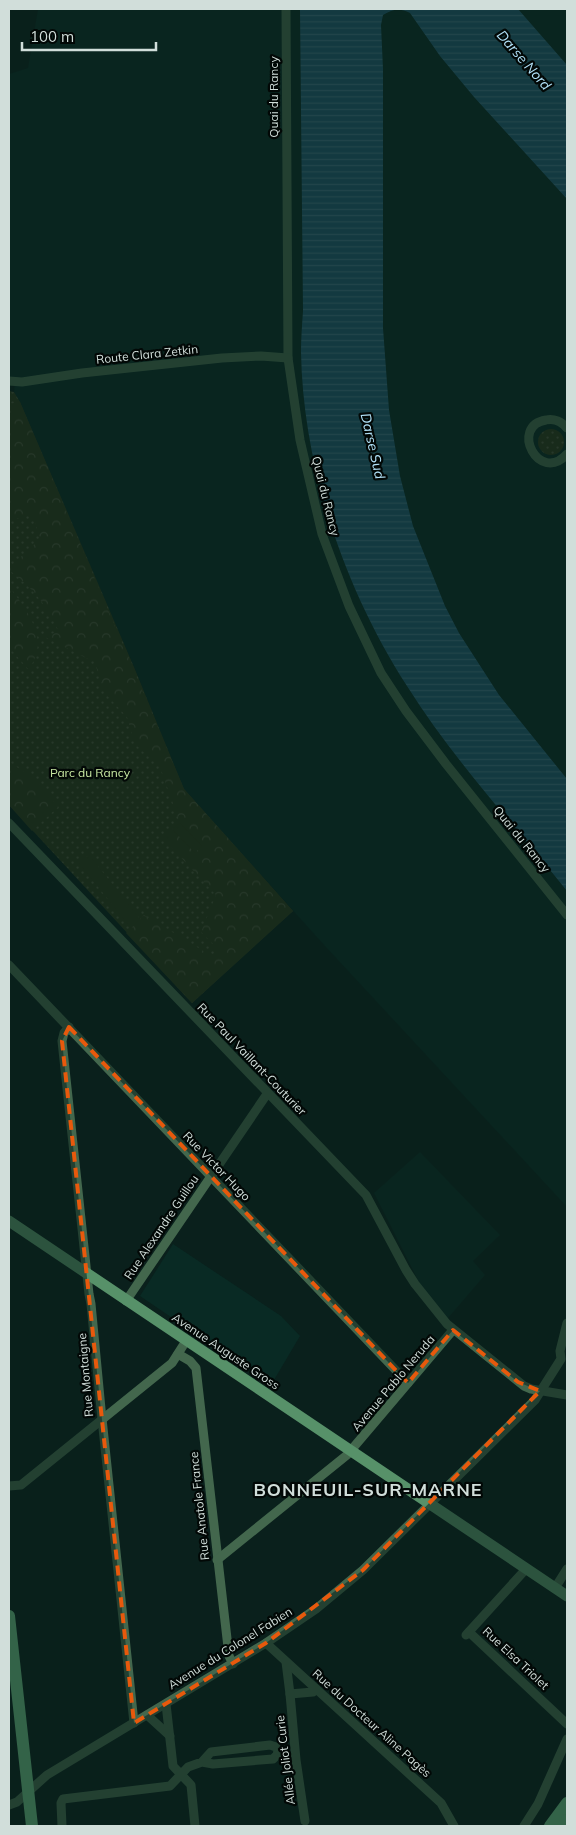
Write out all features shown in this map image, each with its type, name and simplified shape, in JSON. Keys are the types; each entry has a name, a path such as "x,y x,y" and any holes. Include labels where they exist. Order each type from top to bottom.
{"main road":[{"path":"9,1616 32,1826"},
{"path":"550,1826 567,1803"},
{"path":"563,1826 567,1820"}],"street":[{"name":"Quai du Rancy","path":"286,9 288,358 300,440 322,534 349,606 381,672 406,711 567,915"},
{"name":"Route Clara Zetkin","path":"9,381 22,382 82,373 222,358 261,356 288,358"},
{"path":"567,428 560,422 553,420 540,422 531,431 528,443 534,456 540,460 554,462 567,456"},
{"name":"Rue Paul Vaillant-Couturier","path":"9,823 366,1195 415,1284 447,1324 518,1382 531,1389 567,1395"},
{"name":"Rue Victor Hugo","path":"9,964 408,1383"},
{"name":"Rue Montaigne","path":"69,1027 64,1033 62,1041 134,1723"},
{"name":"Rue Alexandre Guillou","path":"126,1301 267,1094"},
{"name":"Avenue Auguste Gross","path":"9,1221 567,1596"},
{"path":"564,1362 560,1351 567,1324"},
{"name":"Avenue Pablo Neruda","path":"217,1560 351,1451 454,1330"},
{"path":"9,1486 21,1485 102,1421 172,1363 186,1341"},
{"name":"Rue Anatole France","path":"178,1354 190,1361 196,1368 217,1560 229,1656 233,1664"},
{"name":"Avenue du Colonel Fabien","path":"9,1805 17,1802 48,1775 233,1664 316,1608 363,1570 535,1400 564,1362"},
{"name":"Rue Elsa Triolet","path":"526,1569 468,1633 567,1724"},
{"path":"555,1588 567,1569"},
{"name":"Rue du Docteur Aline Pagès","path":"266,1643 441,1804 454,1826"},
{"name":"Allée Joliot Curie","path":"286,1662 296,1760 306,1822"},
{"path":"290,1694 313,1692 316,1689"},
{"path":"166,1704 173,1766 191,1785 195,1826"},
{"path":"147,1715 170,1736"},
{"path":"524,1826 538,1804 567,1739"},
{"path":"62,1826 60,1803 63,1799 170,1786 188,1767 202,1762 211,1752 270,1745 276,1747 278,1751 277,1755 273,1758 213,1764 202,1762"}],"highlighted area":[{"path":"69,1027 408,1383 453,1330 518,1382 540,1391 363,1570 266,1643 134,1723 62,1041"}],"shaded area":[{"path":"38,9 567,9 567,1207 325,946 184,790 134,667 14,392 15,381 9,377 9,74 28,68"},
{"path":"420,1152 500,1235 473,1261 485,1275 448,1318 420,1284 374,1193"},
{"path":"173,1244 281,1316 300,1336 271,1385 140,1296"}],"green space":[{"name":"Parc du Rancy","path":"9,391 14,392 20,402 134,667 184,789 293,911 192,1003 9,805"},
{"path":"20,402 184,789 293,911 192,1003 126,933 144,915 215,958 213,944 201,932 216,895 162,837 180,823 160,767 135,744 127,717 106,694 94,661 43,636 59,632 55,623 25,583 9,570 40,539 33,514 9,521 9,404"},
{"path":"551,429 560,433 564,442 560,451 551,455 542,451 538,442 542,433"},
{"path":"9,587 30,617 37,634 37,651 29,670 9,647"},
{"path":"9,762 35,779 58,807 32,831 9,805"},
{"path":"180,823 202,846 195,853 172,829"},
{"path":"89,855 140,919 131,928 79,863"}],"water":[{"path":"300,9 518,9 567,65 567,199 474,97 440,56 410,13 396,10 383,15 381,25 383,69 383,328 389,410 400,476 413,526 445,606 459,633 499,695 567,779 567,891 484,791 444,739 407,686 365,610 347,569 332,526 319,483 310,440 301,352 303,311"}],"district":[{"name":"BONNEUIL-SUR-MARNE","path":"368,1489"}],"water label":[{"name":"Darse Nord","path":"524,60"},
{"name":"Darse Sud","path":"373,446"}]}
